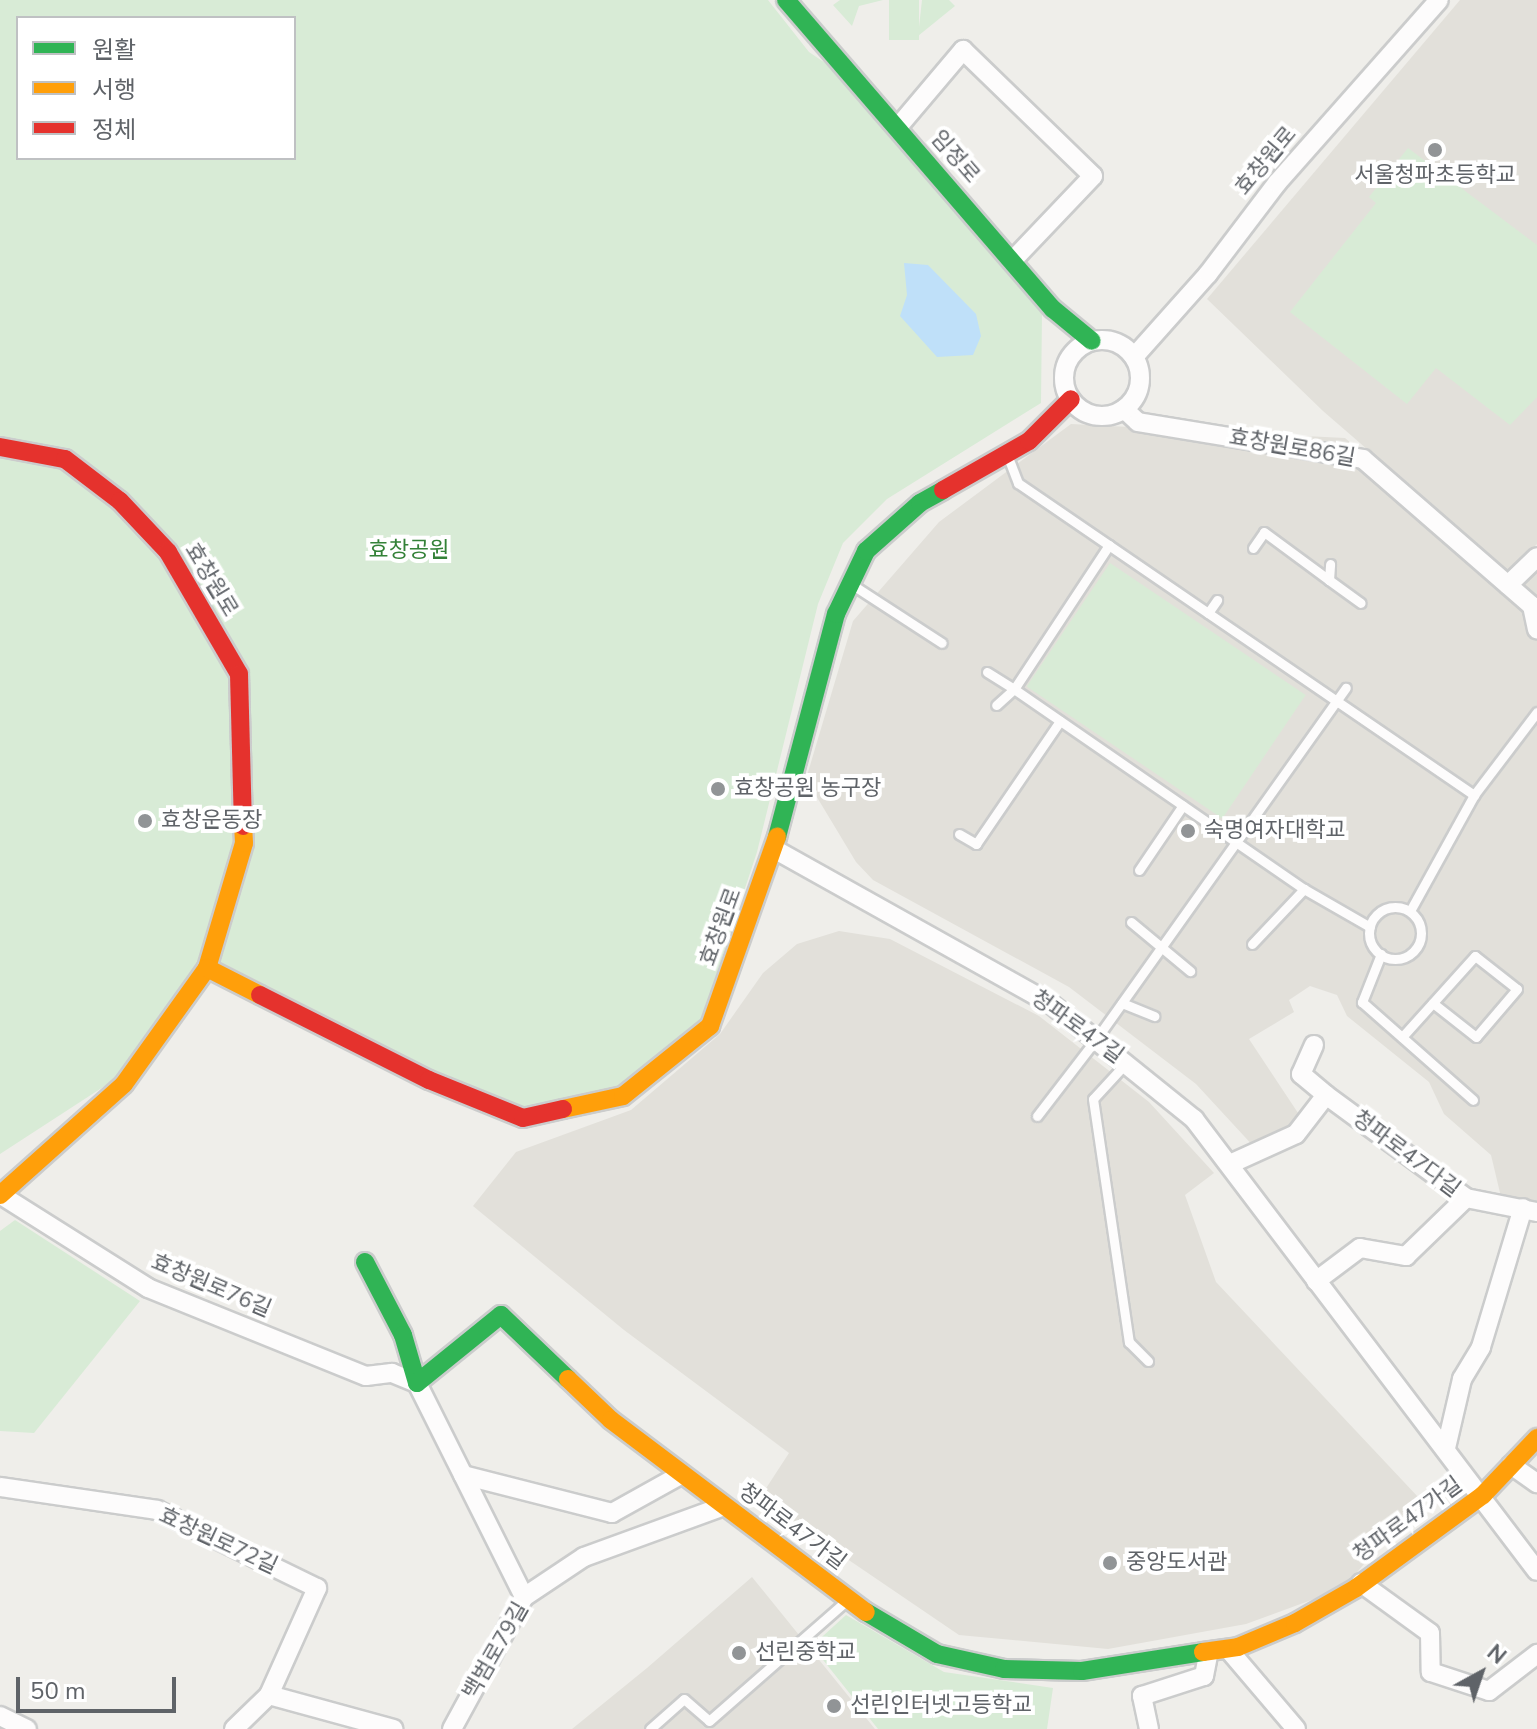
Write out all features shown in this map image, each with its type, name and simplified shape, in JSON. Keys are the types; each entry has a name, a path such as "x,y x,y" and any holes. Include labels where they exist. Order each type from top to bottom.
{"street":[{"name":"임정로","path":"786,0 1053,309 1092,341"},
{"name":"효창원로","path":"1134,357 1208,274 1277,183 1439,0"},
{"path":"898,127 963,50 1093,176 1013,260"},
{"path":"1092,341 1115,342 1134,357 1140,379 1124,409 1101,416 1071,399 1067,365 1092,341"},
{"name":"효창원로","path":"207,968 429,1080 523,1118 623,1096 710,1026 774,849 836,614 866,551 920,503 1029,441 1071,399"},
{"name":"효창원로86길","path":"1124,409 1138,422 1363,459 1532,606 1537,629"},
{"name":"효창원로","path":"0,447 65,459 120,501 168,552 239,674 244,843 207,968 124,1084 1,1195"},
{"path":"1508,585 1537,557"},
{"name":"청파로47길","path":"774,849 1051,1004 1127,1062 1194,1119 1483,1495 1537,1571"},
{"name":"청파로47다길","path":"1314,1045 1301,1074 1326,1095 1466,1198 1530,1210"},
{"path":"1230,1164 1296,1134 1326,1095"},
{"name":"효창원로76길","path":"1,1195 148,1288 366,1376 392,1373 417,1383"},
{"path":"1316,1281 1360,1248 1406,1256 1466,1198"},
{"path":"1446,1448 1462,1379 1481,1347 1530,1210"},
{"path":"365,1262 403,1335 417,1383 524,1597"},
{"name":"청파로47가길","path":"417,1383 501,1315 611,1420 848,1600 937,1654 1004,1669 1082,1671 1228,1649 1295,1623 1361,1583 1483,1495 1537,1438"},
{"path":"1511,1465 1537,1483"},
{"path":"463,1475 612,1513 682,1474"},
{"name":"효창원로72길","path":"0,1487 157,1510 317,1588 269,1695"},
{"name":"백범로79길","path":"452,1729 524,1597 584,1557 724,1506"},
{"name":"청파로47가길","path":"1361,1583 1430,1633 1431,1672 1489,1691 1537,1654"},
{"path":"1228,1649 1296,1729"},
{"path":"1149,1729 1142,1696 1204,1676 1209,1651"},
{"path":"234,1729 269,1695 393,1729"},
{"path":"0,1716 27,1729"}],"lane":[{"path":"1007,454 1018,483 1474,795"},
{"path":"1253,548 1264,532 1361,603"},
{"path":"996,705 1014,689 1109,545"},
{"path":"1329,580 1330,564"},
{"path":"850,583 942,643"},
{"path":"1208,613 1217,600"},
{"path":"987,672 1304,889 1370,927"},
{"path":"1037,1116 1122,1003 1346,688"},
{"path":"1410,911 1474,795 1537,712"},
{"path":"959,834 976,844 1060,721"},
{"path":"1139,870 1183,805"},
{"path":"1252,944 1304,889"},
{"path":"1389,907 1410,911 1422,932 1417,947 1404,957 1381,954 1371,943 1370,927 1376,915 1389,907"},
{"path":"1131,922 1190,971"},
{"path":"1381,954 1362,1002 1473,1100"},
{"path":"1402,1037 1475,956 1517,989 1476,1037 1433,1003"},
{"path":"1122,1003 1154,1016"},
{"path":"1127,1062 1093,1099 1129,1342 1148,1361"},
{"path":"650,1729 684,1699 709,1721 848,1600"}],"shaded area":[{"name":"서울청파초등학교","path":"1460,0 1537,0 1537,544 1509,572 1323,411 1207,299"},
{"name":"숙명여자대학교","path":"1071,424 1345,438 1519,587 1537,571 1537,1205 1501,1197 1491,1155 1444,1114 1429,1082 1347,1016 1337,995 1310,986 1289,1000 1294,1012 1249,1039 1302,1119 1256,1149 1196,1084 1069,987 873,880 856,862 806,779 853,621 939,522"},
{"path":"839,931 890,939 1039,1016 1149,1102 1214,1173 1185,1195 1216,1282 1419,1498 1344,1588 1246,1624 1108,1649 959,1635 759,1499 789,1453 624,1330 473,1206 516,1152 631,1110 720,1034 763,973 797,944"},
{"name":"선린중학교","path":"752,1577 875,1729 572,1729 647,1668"}],"green space":[{"name":"효창공원","path":"0,0 768,0 809,52 852,81 1042,313 1041,403 887,499 843,543 818,604 757,852 701,1021 618,1088 525,1108 431,1073 202,960 117,1078 0,1154"},
{"path":"840,0 883,0 859,6 852,26 833,5"},
{"path":"889,0 919,0 919,40 889,40"},
{"path":"922,0 949,0 955,6 918,36"},
{"path":"1408,148 1537,245 1537,397 1510,425 1436,368 1407,404 1290,312 1376,203 1369,197"},
{"path":"1110,563 1306,695 1222,818 1027,687"},
{"path":"15,1220 140,1301 34,1433 0,1431 0,1231"},
{"path":"846,1615 944,1672 1053,1688 1047,1729 878,1729 812,1646"}],"water":[{"path":"904,263 928,265 976,314 981,336 973,355 937,357 900,316 907,295"}],"traffic: fast":[{"path":"786,0 1053,309 1092,341"},
{"path":"777,837 836,614 866,551 920,503 943,490"},
{"path":"365,1262 403,1335 417,1383 501,1315 568,1379"},
{"path":"866,1612 937,1654 1004,1669 1082,1671 1203,1652"}],"traffic: slow":[{"path":"207,968 244,843 243,826"},
{"path":"563,1109 623,1096 710,1026 777,837"},
{"path":"0,1195 124,1084 207,968 260,995"},
{"path":"568,1379 611,1420 866,1612"},
{"path":"1203,1652 1238,1647 1295,1623 1356,1588 1483,1495 1537,1438"}],"traffic: jam":[{"path":"943,490 1029,441 1071,399"},
{"path":"0,447 65,459 120,501 168,552 239,674 243,826"},
{"path":"260,995 429,1080 523,1118 563,1109"}],"place":[{"name":"서울청파초등학교","path":"1435,150"},
{"name":"효창공원 농구장","path":"718,789"},
{"name":"효창운동장","path":"145,821"},
{"name":"숙명여자대학교","path":"1188,831"},
{"name":"중앙도서관","path":"1110,1563"},
{"name":"선린중학교","path":"739,1653"},
{"name":"선린인터넷고등학교","path":"834,1706"}]}
